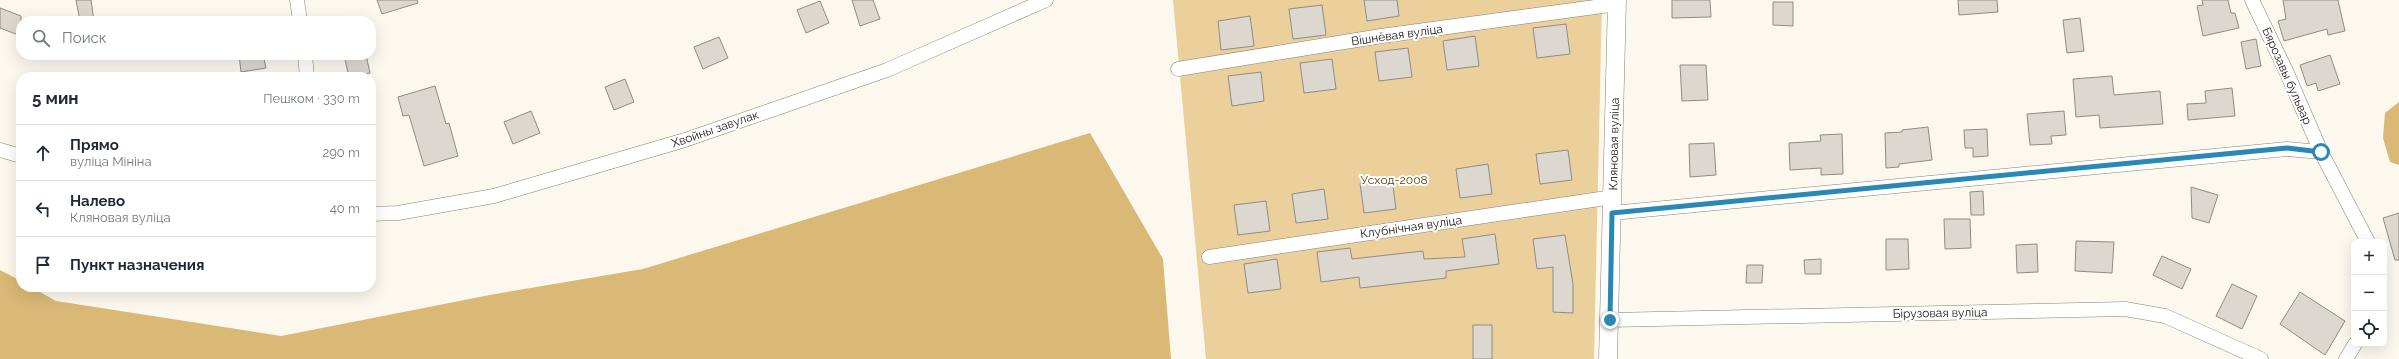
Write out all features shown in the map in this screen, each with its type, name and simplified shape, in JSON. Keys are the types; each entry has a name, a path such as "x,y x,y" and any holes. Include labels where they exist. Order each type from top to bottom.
{"street":[{"path":"297,0 299,16"},
{"name":"Хвойны завулак","path":"376,214 398,213 494,196 685,140 887,70 1046,0"},
{"name":"Бярозавы бульвар","path":"2252,0 2287,73 2321,152 2366,239"},
{"name":"Вішнёвая вуліца","path":"1178,69 1381,36 1617,2"},
{"name":"Кляновая вуліца","path":"1608,359 1617,2"},
{"path":"305,60 306,72"},
{"name":"Клубнічная вуліца","path":"1209,257 1612,205 2287,148 2321,152"},
{"path":"0,150 16,155"},
{"name":"Бірузовая вуліца","path":"1610,320 2125,309 2165,316 2261,359"},
{"path":"2346,359 2353,347"}],"green space":[{"name":"Усход-2008","path":"1173,0 1602,0 1594,359 1206,359"}],"shaded area":[{"path":"2399,102 2399,165 2390,162 2383,138 2385,113"},
{"path":"1090,133 1163,259 1171,359 0,359 0,270 16,278 16,292 40,292 56,301 281,336 495,294 643,269"}],"building":[{"path":"76,0 91,0 93,16 79,16"},
{"path":"377,0 417,0 418,3 382,14"},
{"path":"852,0 873,0 880,19 860,26"},
{"path":"1364,0 1397,0 1399,16 1367,21"},
{"path":"1672,0 1710,0 1711,17 1672,18"},
{"path":"1958,0 1997,0 1998,12 1959,15"},
{"path":"2202,0 2228,0 2231,13 2235,13 2239,28 2203,36 2197,6 2203,5"},
{"path":"2283,0 2338,0 2345,31 2328,35 2327,29 2284,41 2278,21 2286,19"},
{"path":"820,1 829,23 806,33 797,10"},
{"path":"1773,2 1793,2 1793,26 1773,25"},
{"path":"1322,5 1326,35 1293,39 1289,9"},
{"path":"0,8 21,16 16,16 16,34 0,28"},
{"path":"1250,16 1254,46 1221,50 1218,21"},
{"path":"2080,18 2084,51 2067,53 2063,20"},
{"path":"1566,24 1570,54 1537,58 1533,28"},
{"path":"1475,36 1479,66 1447,70 1443,41"},
{"path":"719,37 728,58 703,69 694,47"},
{"path":"2256,39 2261,66 2246,69 2241,42"},
{"path":"1408,48 1412,77 1379,81 1375,52"},
{"path":"2330,55 2340,84 2318,91 2316,83 2307,86 2300,65"},
{"path":"1332,59 1336,89 1304,93 1300,63"},
{"path":"240,60 264,60 266,68 241,72"},
{"path":"345,60 367,60 370,72 348,72"},
{"path":"1680,65 1706,65 1708,100 1682,101"},
{"path":"1261,72 1264,101 1232,106 1228,76"},
{"path":"2112,76 2114,95 2160,91 2163,124 2100,128 2099,115 2076,117 2073,79"},
{"path":"625,79 634,102 614,110 605,87"},
{"path":"435,86 446,124 449,123 458,156 424,166 409,115 403,116 398,97"},
{"path":"2232,88 2235,116 2188,120 2187,104 2206,103 2205,91"},
{"path":"531,111 540,133 513,144 504,122"},
{"path":"2064,111 2066,135 2051,136 2052,144 2030,145 2027,114"},
{"path":"1928,127 1932,160 1899,164 1899,167 1886,168 1885,133 1902,132 1902,130"},
{"path":"1987,129 1988,156 1973,157 1973,148 1965,148 1964,130"},
{"path":"1842,134 1843,174 1821,175 1821,168 1790,170 1789,143 1821,141 1820,135"},
{"path":"1714,143 1716,175 1690,177 1689,144"},
{"path":"1568,150 1572,180 1540,184 1536,154"},
{"path":"1488,164 1492,194 1460,198 1456,169"},
{"path":"1392,179 1396,209 1364,213 1360,183"},
{"path":"2191,187 2218,195 2209,223 2192,218"},
{"path":"1324,189 1328,219 1296,223 1292,194"},
{"path":"1983,191 1984,215 1971,215 1970,192"},
{"path":"1266,201 1270,231 1238,235 1234,205"},
{"path":"2399,213 2399,260 2395,260 2383,218"},
{"path":"1944,219 1970,219 1971,248 1945,249"},
{"path":"1495,234 1499,264 1446,271 1446,278 1360,288 1359,277 1321,282 1317,252 1350,248 1352,259 1423,251 1424,259 1465,257 1462,239"},
{"path":"1565,235 1573,284 1573,313 1553,312 1553,267 1537,269 1533,239"},
{"path":"1886,239 1908,239 1909,269 1886,270"},
{"path":"2076,241 2114,242 2112,273 2075,271"},
{"path":"2037,244 2038,272 2017,273 2016,245"},
{"path":"2162,256 2191,269 2182,289 2153,275"},
{"path":"1277,259 1281,289 1248,293 1244,264"},
{"path":"1821,259 1821,274 1805,274 1804,260"},
{"path":"1747,265 1763,265 1762,283 1746,283"},
{"path":"2232,284 2257,296 2242,329 2216,316"},
{"path":"2300,292 2345,321 2325,355 2280,324"},
{"path":"1473,325 1492,325 1492,359 1473,359"}],"route":[{"path":"1610,320 1612,213 2287,148 2321,152"}]}
